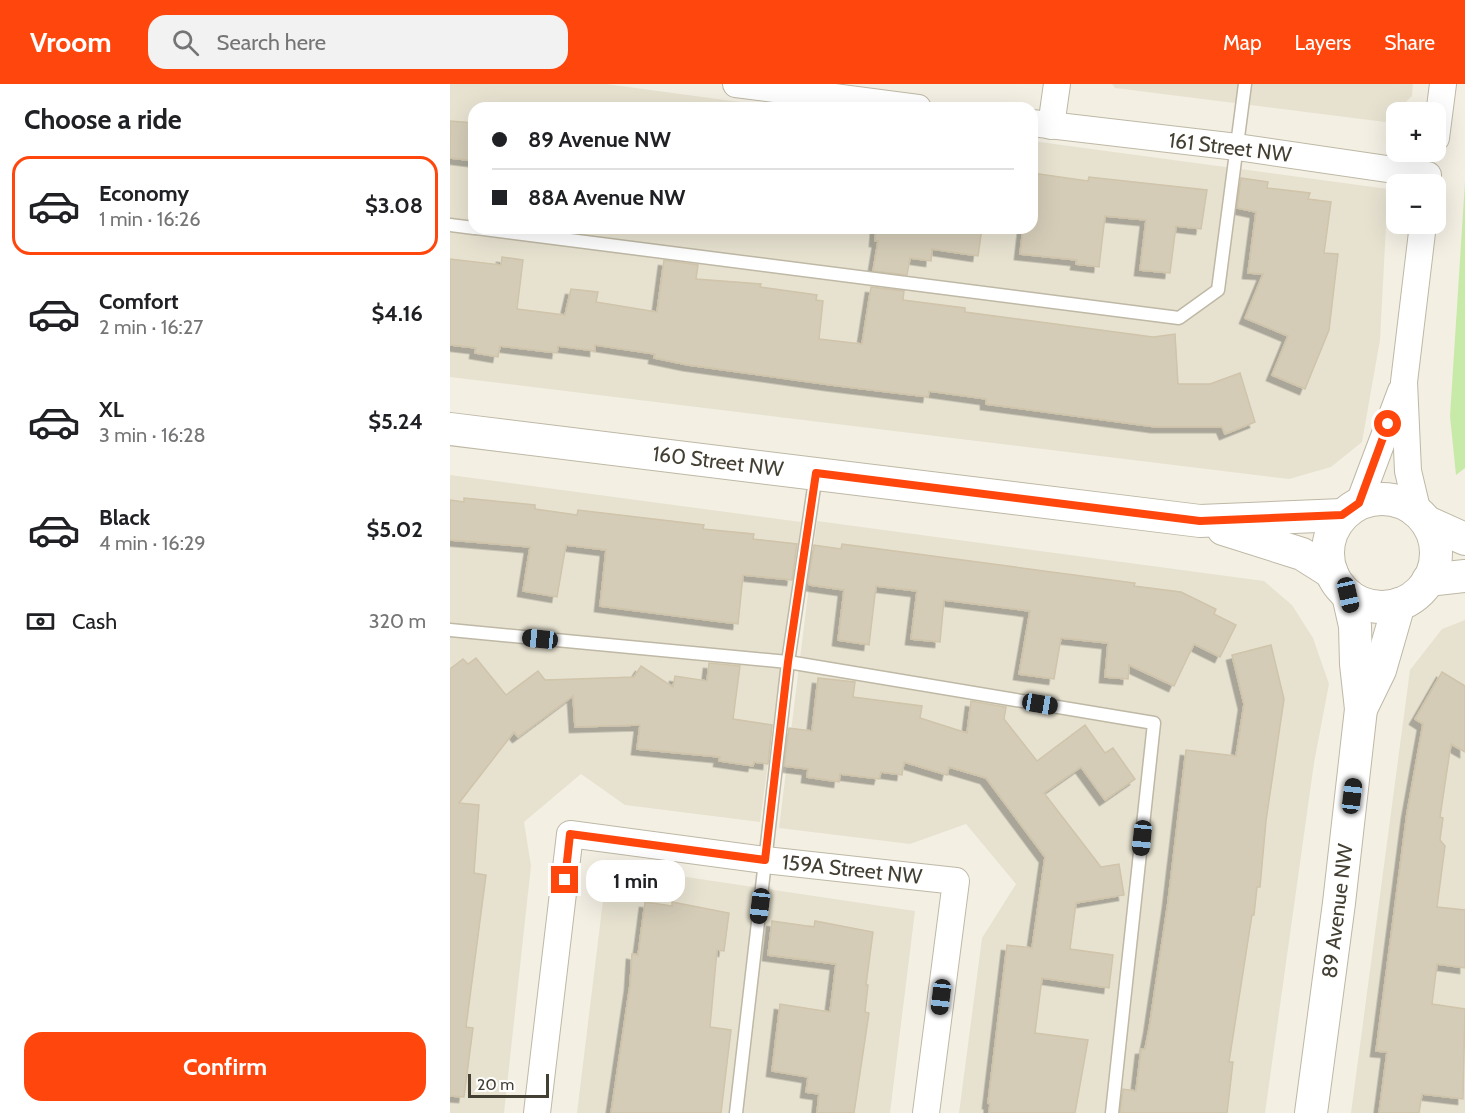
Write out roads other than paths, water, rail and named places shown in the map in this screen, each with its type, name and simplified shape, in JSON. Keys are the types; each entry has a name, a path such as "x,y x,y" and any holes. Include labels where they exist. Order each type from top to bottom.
{"street":[{"path":"739,84 873,102"},
{"path":"1042,124 1057,84"},
{"path":"1441,102 1443,84"},
{"name":"161 Street NW","path":"1042,124 1430,170"},
{"path":"1404,382 1350,509 1333,528 1328,543 1328,558 1340,584 1372,606 1399,604 1418,593 1428,580 1434,565 1436,549 1422,517 1408,471 1404,382 1422,234"},
{"name":"160 Street NW","path":"450,429 1200,521 1302,554 1340,584"},
{"path":"1350,509 1374,499 1390,499 1405,504 1422,517 1465,539"},
{"name":"160 Street NW","path":"1200,521 1350,509"},
{"path":"1428,580 1465,576"},
{"name":"89 Avenue NW","path":"1311,1113 1339,903 1361,709 1355,626 1340,584"},
{"name":"89 Avenue NW","path":"1361,709 1380,670 1399,604"},
{"name":"159A Street NW","path":"537,1113 570,834 765,860 956,880 926,1113"}],"lane":[{"path":"522,234 1179,318 1218,290 1245,84"},
{"path":"450,225 468,227"},
{"path":"736,1113 788,662 816,473"},
{"path":"450,630 788,662 1154,723 1112,1113"}]}
